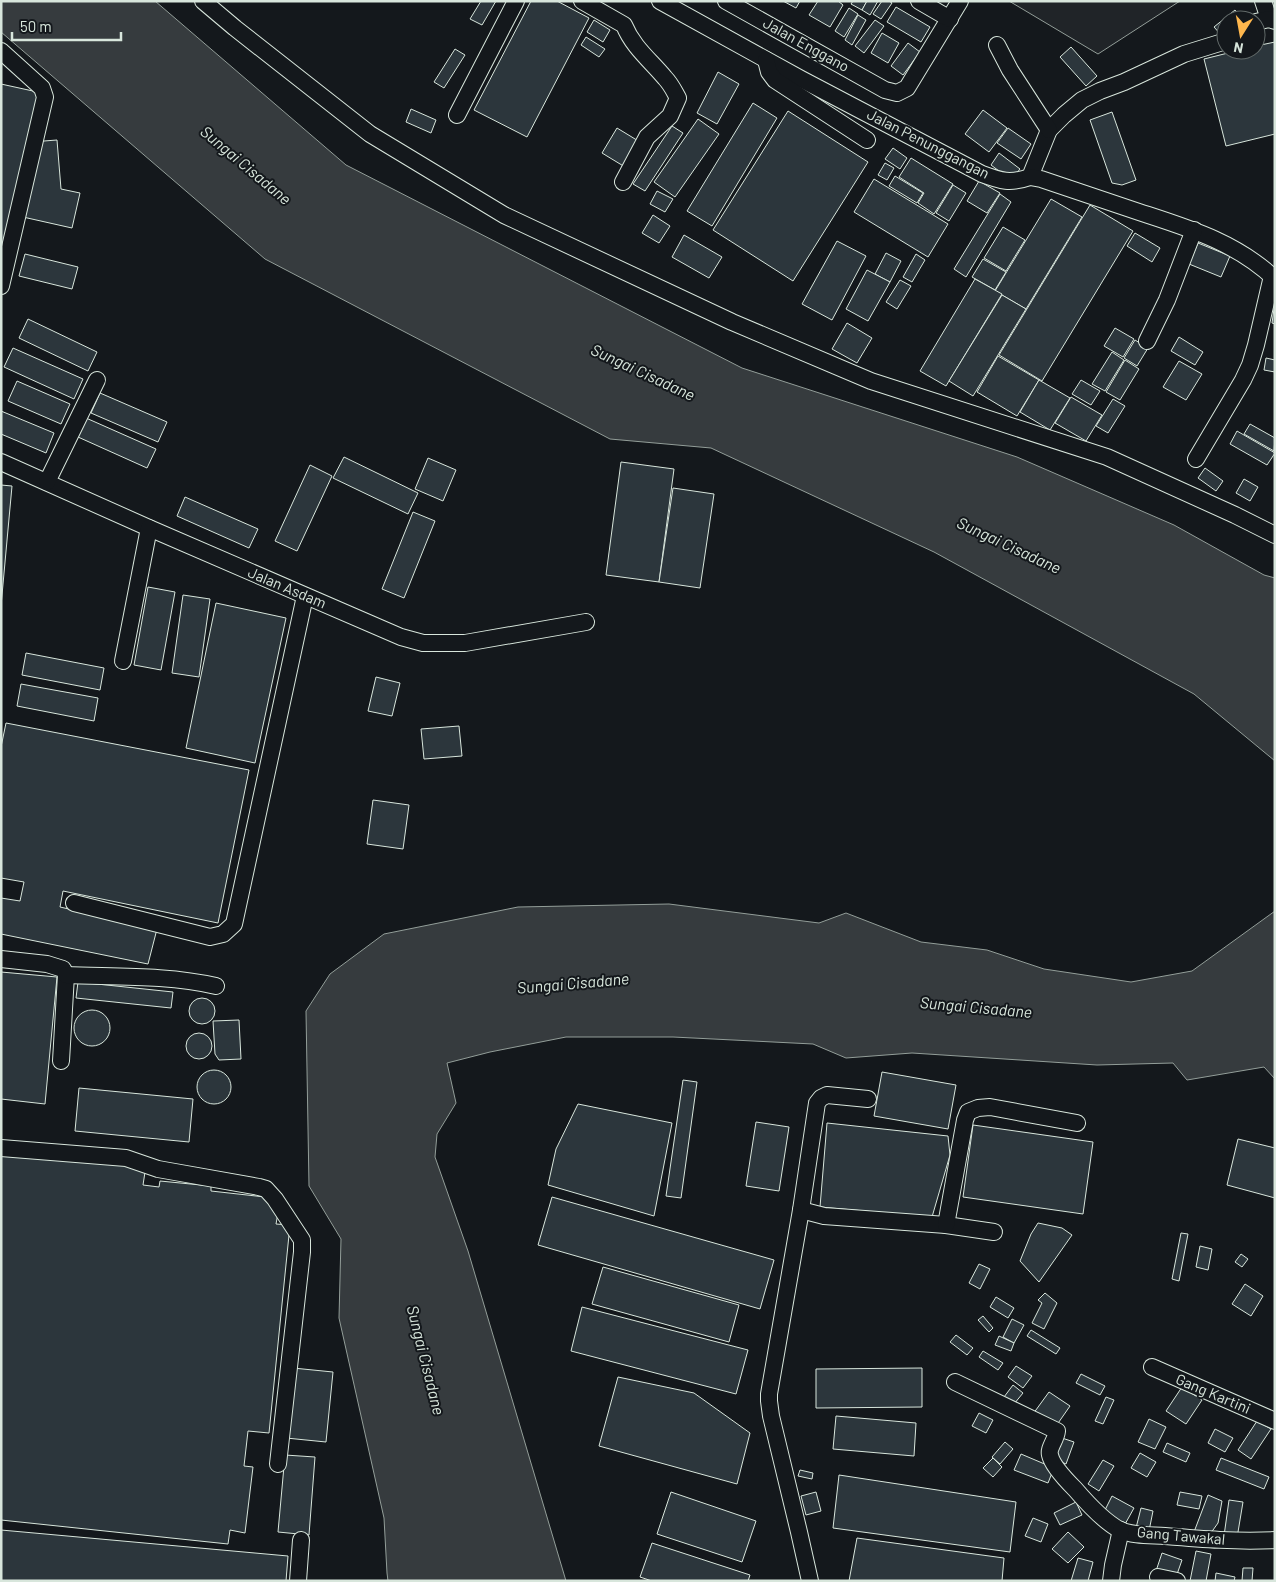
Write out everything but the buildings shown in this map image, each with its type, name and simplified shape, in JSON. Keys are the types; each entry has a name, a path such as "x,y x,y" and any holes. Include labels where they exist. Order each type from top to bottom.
{"street":[{"path":"203,1 234,28 370,134 504,215 732,322 871,381 1107,457 1275,535"},
{"path":"457,115 516,1"},
{"path":"582,1 624,25 626,31 643,55 667,79 678,98 670,116 647,137 623,182"},
{"name":"Jalan Penunggangan","path":"660,1 766,60 982,174 1002,181 1016,182 1030,177"},
{"name":"Jalan Enggano","path":"726,1 885,90 897,93 907,88 950,19"},
{"path":"919,1 950,19 960,1"},
{"path":"1263,1 1267,21"},
{"path":"1196,459 1250,365 1273,278 1227,244 1194,230 1030,177 1049,130 1082,100 1184,54 1216,44"},
{"path":"997,46 1010,70 1049,130"},
{"path":"1,50 42,88 45,97 1,286"},
{"path":"766,60 769,72 775,80 867,140"},
{"path":"1147,341 1167,300 1194,230"},
{"path":"48,482 97,380"},
{"name":"Jalan Asdam","path":"1,462 401,637 423,643 466,643 586,622"},
{"path":"123,661 149,528"},
{"path":"74,903 210,937 223,934 234,924 305,596"},
{"path":"1,959 47,964 63,969 66,975 61,1061"},
{"path":"66,975 169,979 216,986"},
{"path":"810,1581 769,1401 817,1103 827,1095 868,1099"},
{"path":"946,1225 968,1112 978,1108 990,1108 1077,1123"},
{"path":"1,1148 126,1158 158,1169 259,1187 266,1190 276,1199 302,1240 278,1464"},
{"path":"801,1210 824,1216 946,1225 994,1232"},
{"name":"Gang Kartini","path":"1152,1367 1275,1421"},
{"name":"Gang Tawakal","path":"955,1382 1057,1431 1056,1439 1050,1448 1050,1456 1080,1496 1109,1522 1121,1530 1139,1534 1205,1540 1252,1542 1275,1540"},
{"path":"1111,1581 1121,1530"},
{"path":"298,1581 301,1540"},
{"path":"1158,1577 1177,1581"}],"shaded area":[{"path":"1009,1 1180,1 1098,54"}],"water":[{"name":"Sungai Cisadane","path":"1,1 155,1 346,165 742,368 1017,457 1174,525 1264,575 1275,578 1275,761 1194,694 934,552 711,448 610,439 265,259 1,32"},
{"name":"Sungai Cisadane","path":"669,904 819,923 846,913 921,942 987,950 1044,969 1131,982 1192,971 1275,911 1275,1079 1264,1067 1187,1080 1173,1063 1097,1065 912,1053 846,1058 813,1044 673,1037 566,1037 490,1052 447,1063 456,1103 437,1134 435,1157 468,1251 566,1581 388,1581 384,1518 339,1318 341,1239 309,1186 306,1011 330,974 384,934 518,907"}]}
